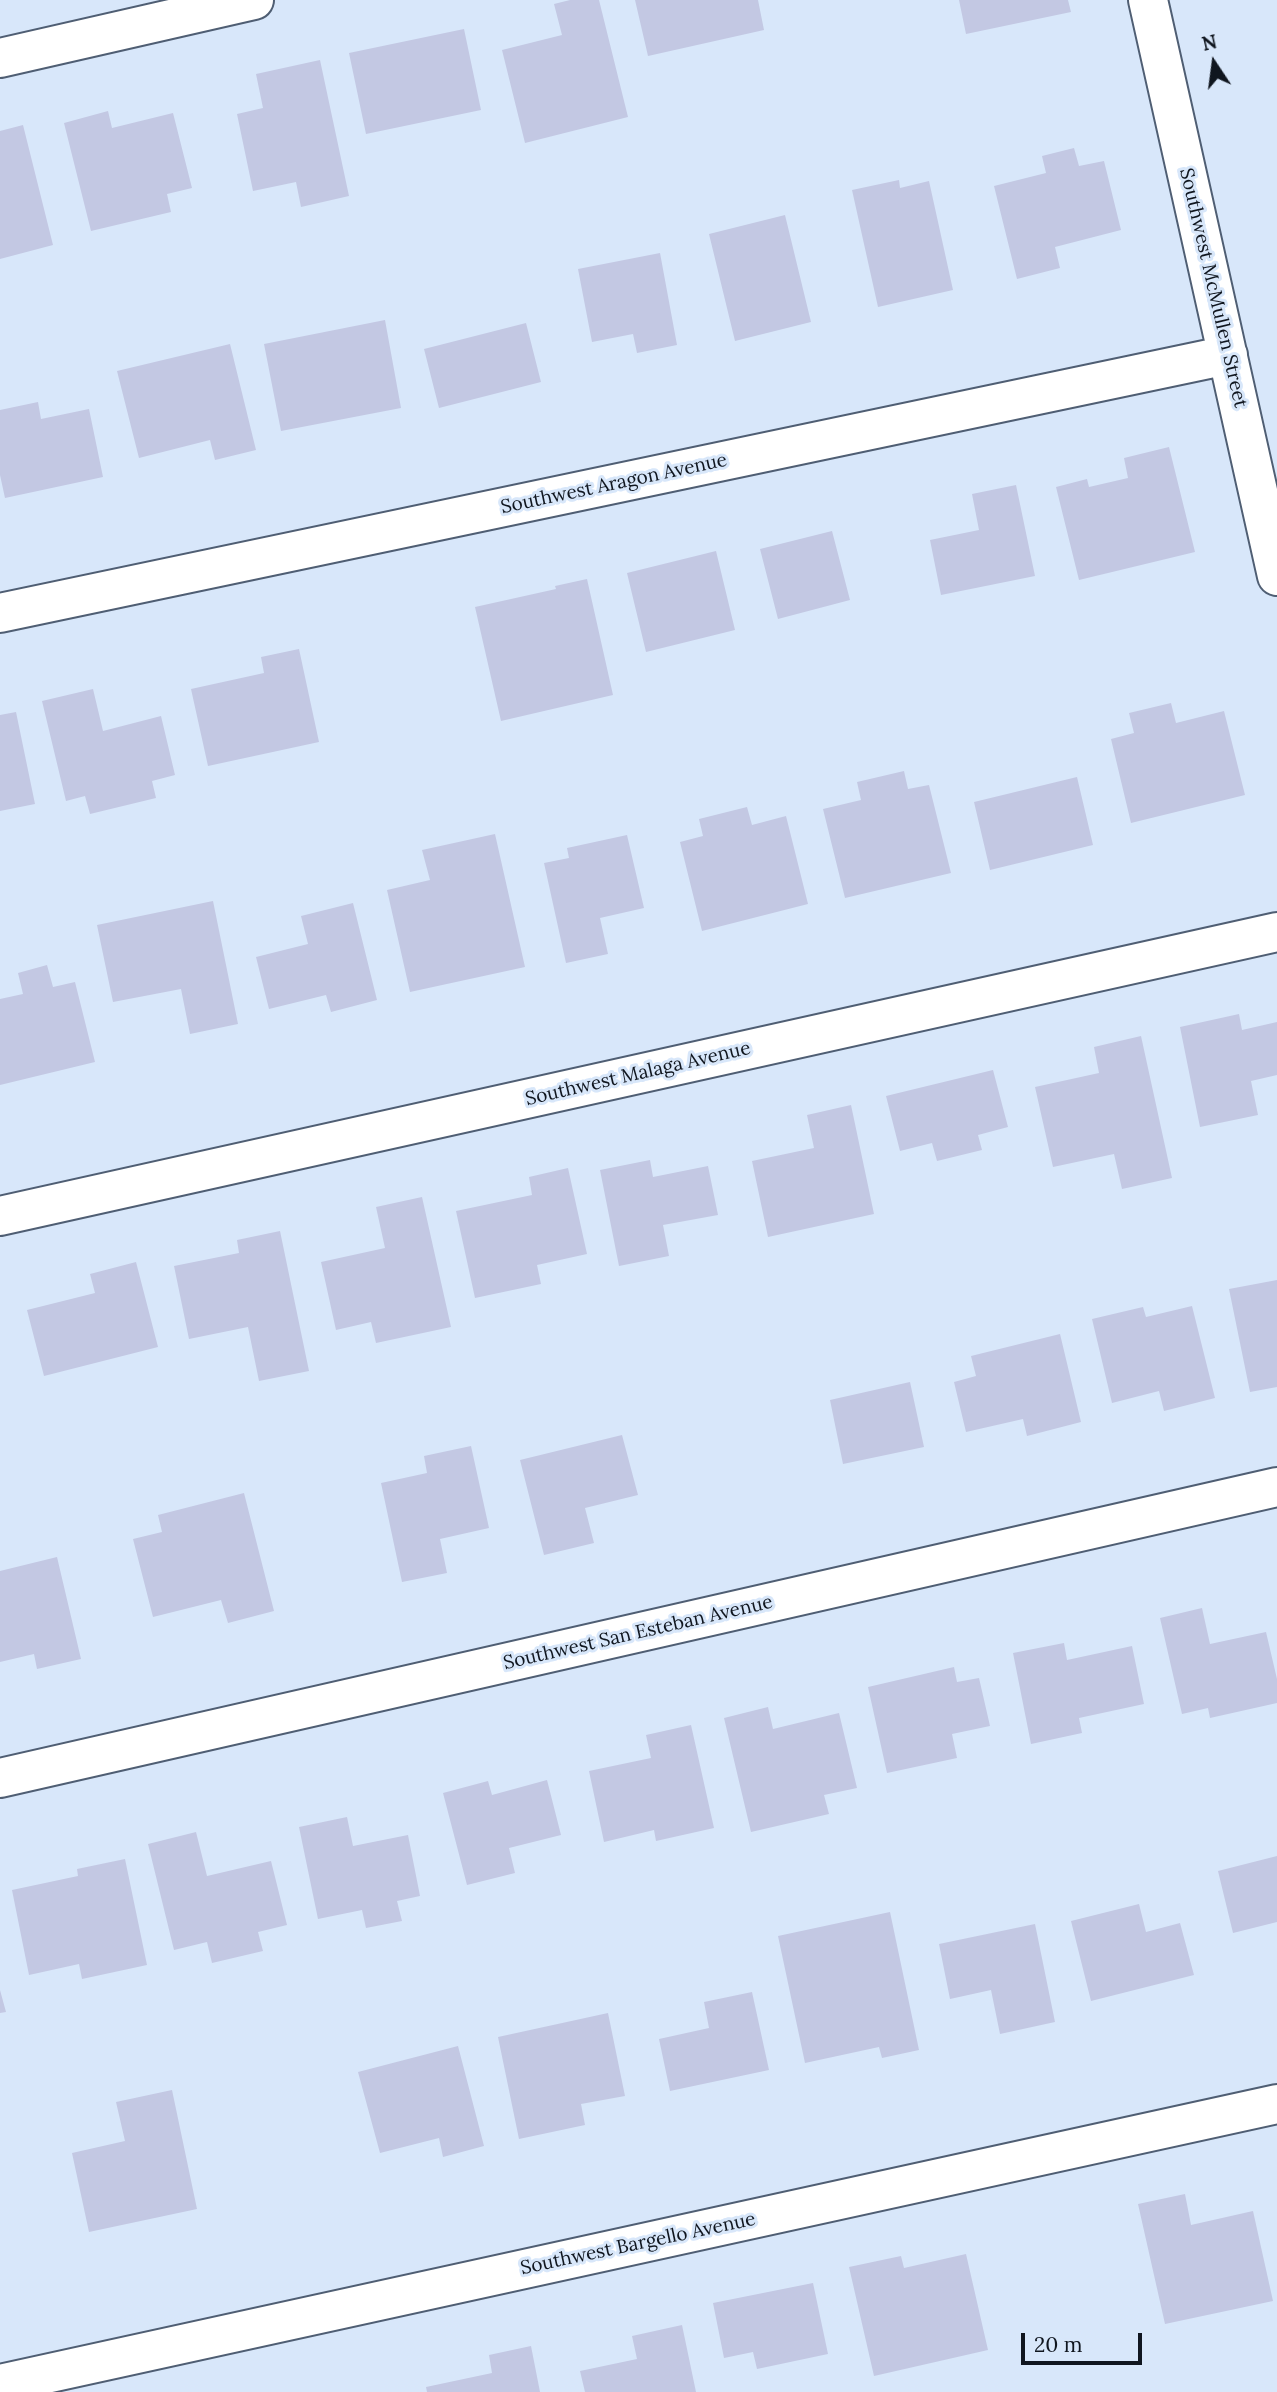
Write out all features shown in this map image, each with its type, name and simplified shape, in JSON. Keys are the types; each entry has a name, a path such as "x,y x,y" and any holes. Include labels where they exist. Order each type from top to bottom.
{"street":[{"path":"0,58 254,0"},
{"name":"Southwest McMullen Street","path":"1148,0 1277,576"},
{"name":"Southwest Aragon Avenue","path":"0,613 1228,355"},
{"name":"Southwest Malaga Avenue","path":"0,1216 1277,932"},
{"name":"Southwest San Esteban Avenue","path":"0,1779 1277,1487"},
{"name":"Southwest Bargello Avenue","path":"0,2384 1277,2104"}],"building":[{"path":"570,0 599,0 628,117 525,143 502,50 562,35 554,4"},
{"path":"635,0 758,0 764,30 648,56"},
{"path":"959,0 1068,0 1071,12 966,34"},
{"path":"464,29 481,110 366,134 349,53"},
{"path":"320,60 349,196 301,207 296,182 253,191 237,114 263,108 256,74"},
{"path":"108,111 112,128 173,113 192,188 167,194 171,212 91,231 64,123"},
{"path":"23,125 53,245 0,259 0,131"},
{"path":"1074,148 1079,166 1104,161 1121,230 1055,247 1060,268 1017,279 994,186 1046,173 1042,156"},
{"path":"899,180 900,188 929,181 953,290 878,307 852,190"},
{"path":"785,215 811,322 735,341 709,234"},
{"path":"660,253 677,345 637,353 633,334 592,342 578,269"},
{"path":"385,320 401,408 281,431 264,344"},
{"path":"526,323 541,382 439,408 424,349"},
{"path":"230,344 256,450 215,460 210,440 139,458 117,371"},
{"path":"38,402 41,419 89,409 103,477 5,498 0,475 0,410"},
{"path":"1169,447 1195,552 1079,580 1056,487 1087,479 1089,487 1128,478 1124,458"},
{"path":"1016,485 1035,576 941,595 930,540 979,530 972,494"},
{"path":"832,531 850,600 778,619 760,549"},
{"path":"716,551 735,630 646,652 627,573"},
{"path":"587,579 613,695 501,721 475,607 556,589 555,586"},
{"path":"299,649 319,742 208,766 191,689 264,673 261,657"},
{"path":"93,689 103,731 161,716 175,775 152,781 156,798 90,814 85,796 66,801 42,701"},
{"path":"1171,703 1176,723 1224,711 1245,795 1131,823 1111,739 1134,733 1129,713"},
{"path":"16,712 35,804 0,811 0,715"},
{"path":"904,771 908,789 929,785 951,873 845,898 823,809 861,800 857,782"},
{"path":"1077,777 1093,845 990,870 974,802"},
{"path":"747,807 752,825 786,816 808,904 702,931 680,842 703,836 699,819"},
{"path":"495,834 525,967 410,992 387,890 430,880 422,850"},
{"path":"627,835 644,908 600,918 608,954 566,963 544,863 569,858 567,848"},
{"path":"213,901 238,1024 190,1034 181,989 113,1002 97,925"},
{"path":"353,903 377,1000 331,1012 326,995 269,1009 256,957 308,944 301,916"},
{"path":"47,965 53,987 75,982 95,1062 0,1085 0,999 23,994 18,973"},
{"path":"1239,1014 1242,1030 1277,1022 1277,1075 1251,1081 1258,1115 1200,1127 1180,1027"},
{"path":"1141,1036 1172,1178 1122,1189 1114,1154 1053,1167 1035,1087 1099,1073 1094,1047"},
{"path":"993,1070 1008,1127 978,1135 982,1150 937,1161 932,1143 900,1151 886,1096"},
{"path":"851,1105 874,1214 768,1237 752,1161 814,1148 807,1115"},
{"path":"650,1160 653,1177 708,1166 718,1215 663,1225 669,1256 619,1266 600,1170"},
{"path":"568,1168 587,1254 537,1265 541,1284 475,1298 456,1211 532,1195 529,1177"},
{"path":"422,1197 451,1327 376,1343 371,1322 336,1330 321,1262 385,1248 376,1207"},
{"path":"280,1231 309,1371 259,1381 248,1327 189,1339 174,1266 239,1253 237,1240"},
{"path":"136,1262 158,1347 44,1376 27,1310 95,1293 90,1274"},
{"path":"1277,1280 1277,1387 1250,1392 1229,1289"},
{"path":"1192,1306 1215,1398 1164,1411 1159,1391 1112,1403 1092,1319 1143,1307 1146,1317"},
{"path":"1060,1334 1081,1422 1027,1436 1023,1419 966,1432 954,1382 976,1376 971,1356"},
{"path":"910,1382 924,1447 843,1464 830,1400"},
{"path":"622,1435 638,1495 585,1508 594,1543 544,1555 520,1460"},
{"path":"471,1446 489,1528 440,1539 447,1573 402,1582 381,1483 427,1473 424,1456"},
{"path":"244,1493 274,1611 228,1623 221,1600 153,1617 133,1539 162,1532 158,1515"},
{"path":"57,1557 81,1659 37,1669 34,1654 0,1662 0,1571"},
{"path":"1202,1608 1210,1644 1266,1632 1277,1679 1277,1703 1210,1718 1208,1708 1182,1714 1160,1618"},
{"path":"1064,1643 1067,1660 1132,1646 1144,1704 1079,1718 1082,1733 1031,1744 1013,1653"},
{"path":"954,1667 957,1682 979,1678 990,1726 952,1734 957,1758 887,1773 868,1687"},
{"path":"768,1707 773,1729 839,1713 857,1788 824,1795 829,1814 751,1832 724,1718"},
{"path":"691,1725 714,1828 656,1841 654,1830 604,1842 589,1771 651,1758 646,1735"},
{"path":"547,1780 561,1835 509,1848 515,1873 467,1885 443,1793 488,1781 492,1795"},
{"path":"347,1817 353,1846 408,1835 420,1896 397,1901 402,1921 366,1928 362,1910 318,1919 299,1827"},
{"path":"196,1832 207,1876 271,1861 287,1925 258,1932 263,1951 212,1963 207,1942 174,1950 148,1844"},
{"path":"1277,1856 1277,1922 1233,1933 1218,1871"},
{"path":"125,1859 147,1965 82,1979 79,1964 29,1975 12,1890 78,1876 77,1869"},
{"path":"1139,1904 1146,1932 1180,1923 1194,1975 1091,2001 1071,1921"},
{"path":"890,1912 919,2050 882,2058 879,2047 805,2063 778,1936"},
{"path":"1035,1924 1055,2022 1000,2034 991,1990 950,1999 939,1944"},
{"path":"0,1990 6,2012 0,2013"},
{"path":"752,1992 769,2070 670,2091 659,2039 709,2028 704,2002"},
{"path":"608,2013 625,2096 581,2104 585,2125 519,2139 498,2037"},
{"path":"458,2046 484,2146 443,2157 439,2138 380,2153 358,2072"},
{"path":"172,2090 197,2209 89,2232 72,2153 125,2141 116,2102"},
{"path":"1185,2194 1191,2225 1253,2211 1273,2301 1165,2324 1138,2204"},
{"path":"966,2254 988,2350 874,2376 849,2267 901,2256 904,2268"},
{"path":"813,2283 828,2354 757,2369 753,2352 724,2358 713,2303"},
{"path":"682,2325 696,2392 585,2392 580,2371 637,2359 632,2336"},
{"path":"531,2346 540,2392 427,2392 426,2387 492,2373 489,2355"}]}
